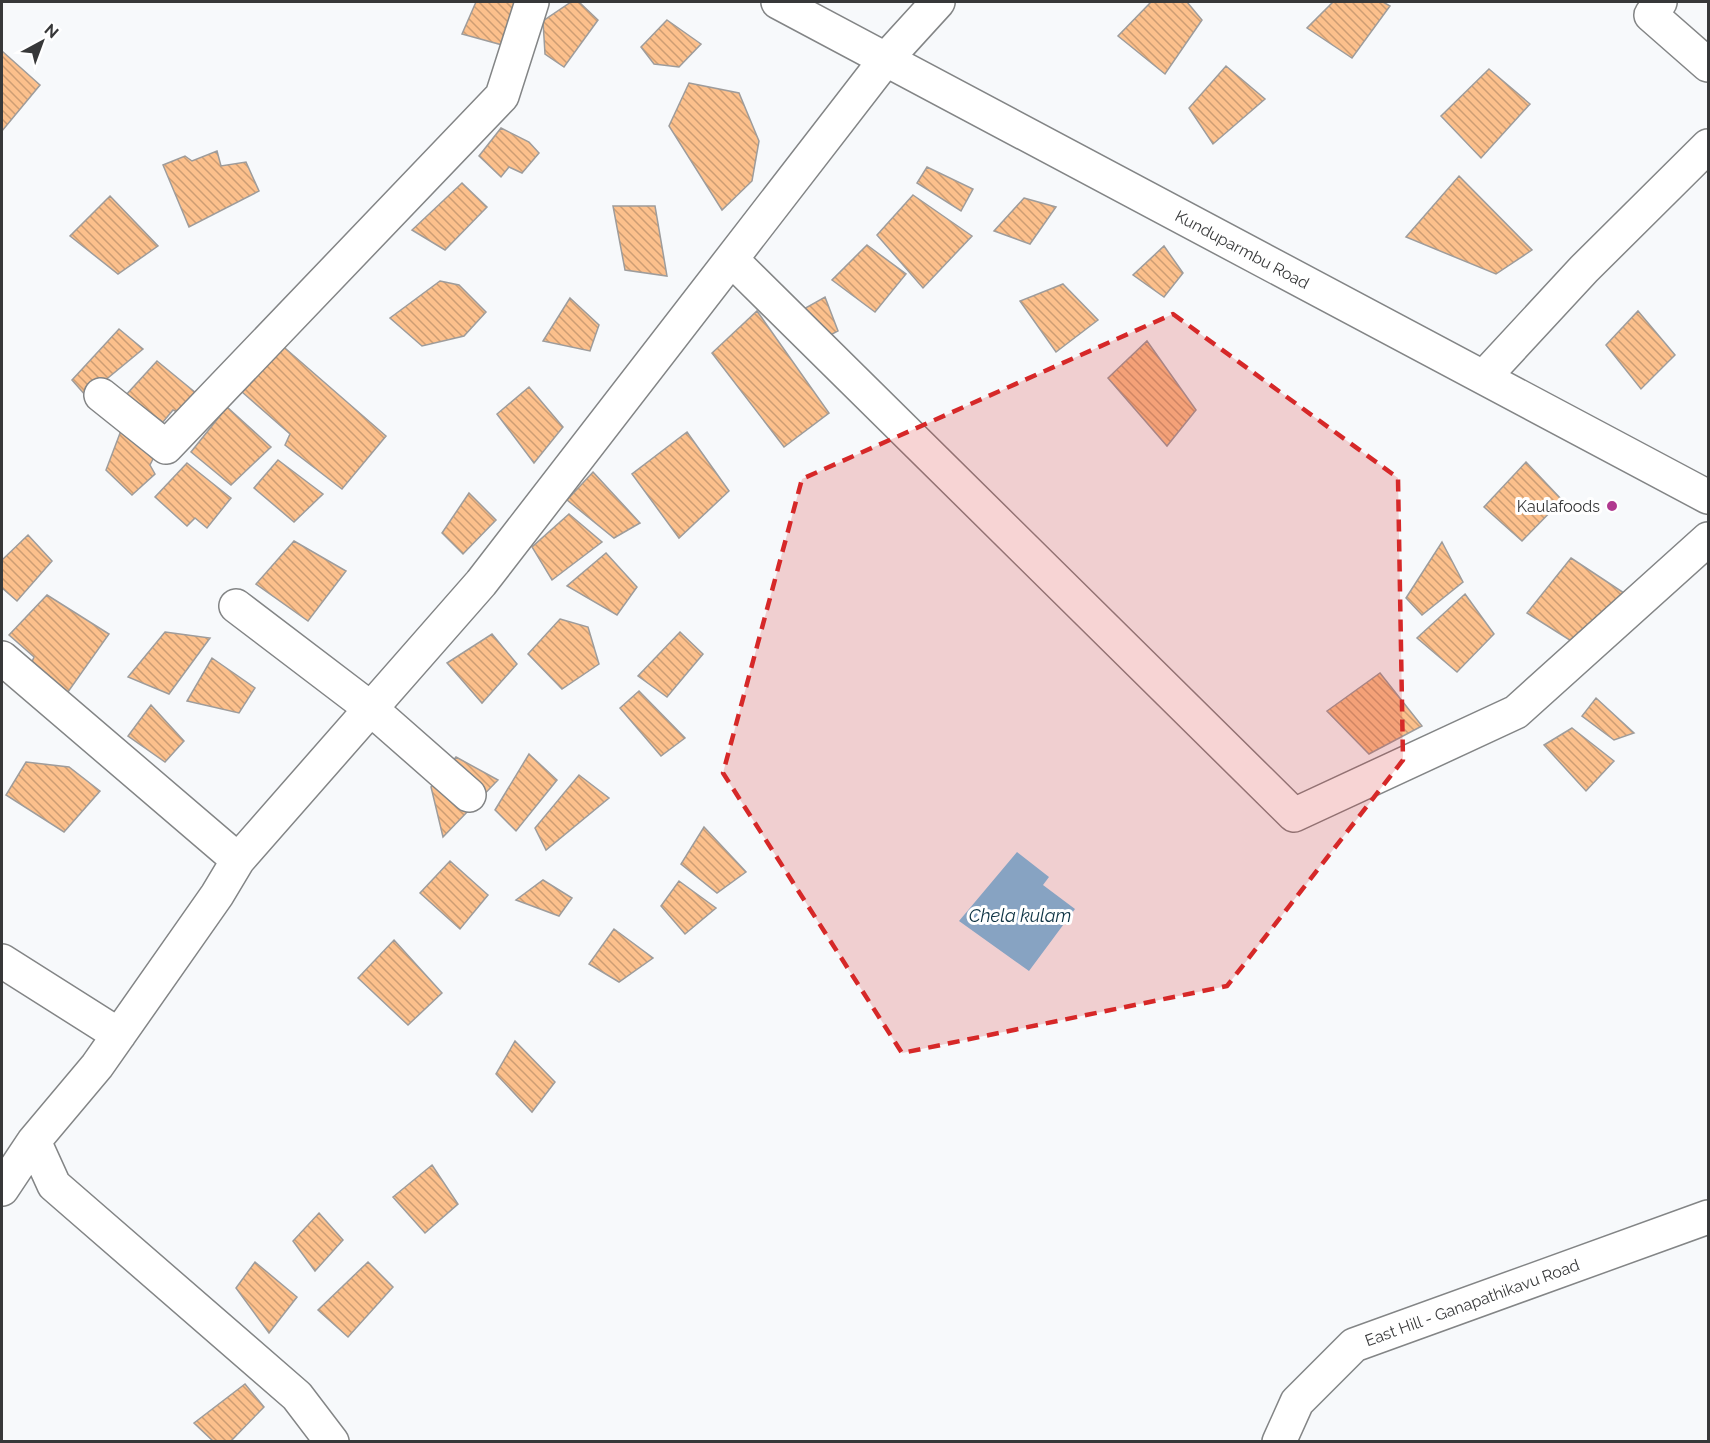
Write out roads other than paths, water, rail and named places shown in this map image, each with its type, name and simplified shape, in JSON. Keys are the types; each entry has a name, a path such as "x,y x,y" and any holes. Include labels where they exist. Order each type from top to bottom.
{"street":[{"path":"101,395 166,447 502,96 532,2"},
{"name":"Kunduparmbu Road","path":"778,2 1708,497"},
{"path":"2,1189 34,1141 97,1066 217,895 238,860 481,583 885,59 938,2"},
{"path":"1660,2 1651,15 1708,65"},
{"path":"1484,377 1584,269 1708,146"},
{"path":"732,260 1294,815 1516,712 1708,539"},
{"path":"236,606 370,708 468,795"},
{"path":"2,658 238,860"},
{"path":"2,961 118,1035"},
{"path":"34,1141 54,1185 297,1396 332,1442"},
{"name":"East Hill - Ganapathikavu Road","path":"1279,1442 1297,1402 1354,1345 1708,1217"}],"water":[{"name":"Chela kulam","path":"1017,852 1049,877 1043,885 1075,909 1029,971 959,921"}],"place":[{"name":"Kaulafoods","path":"1612,506"}]}
